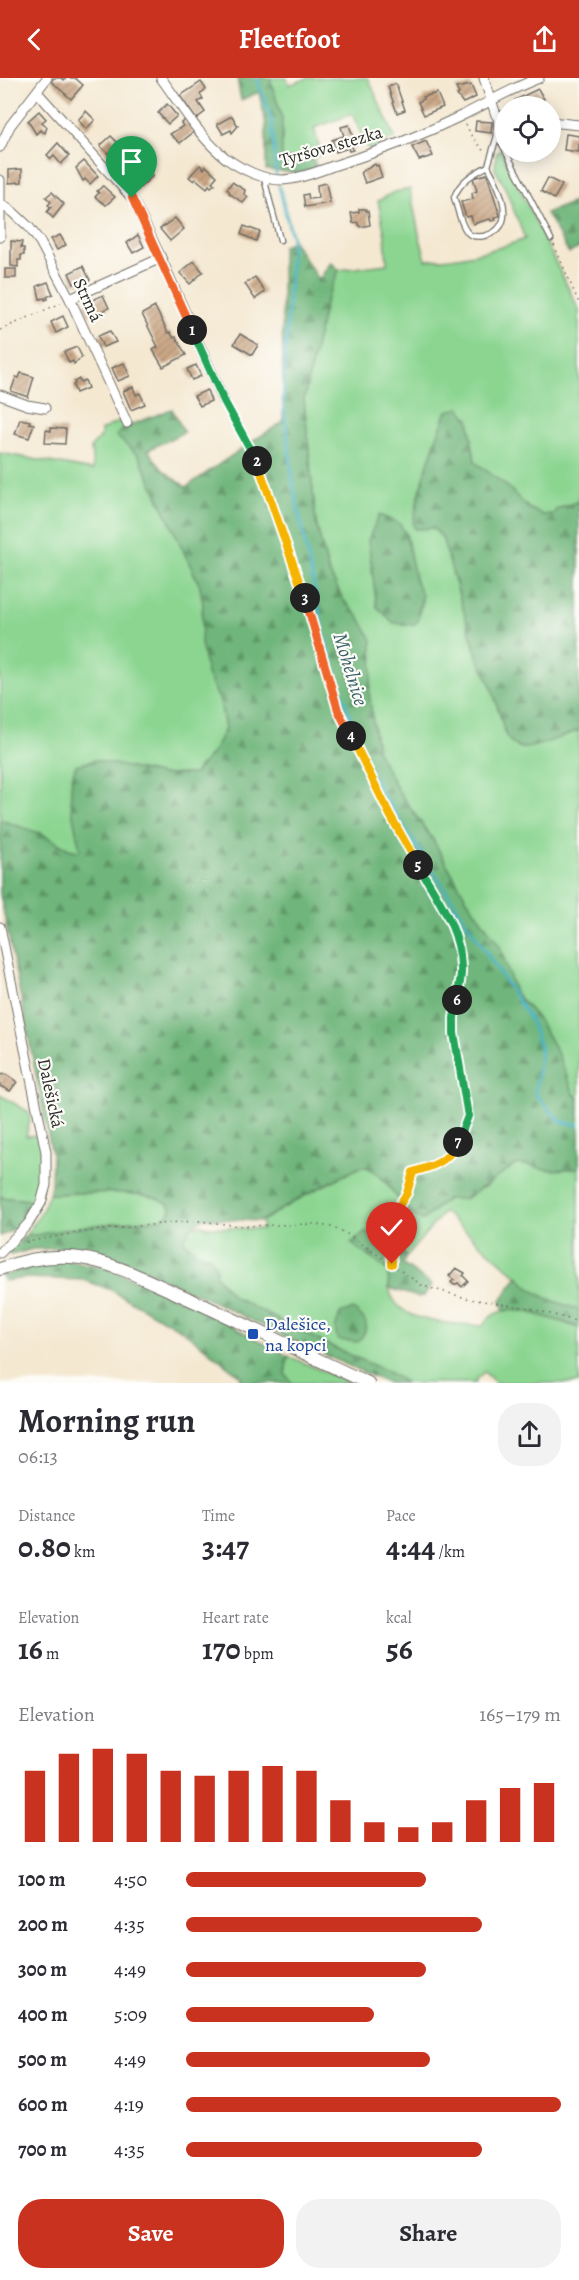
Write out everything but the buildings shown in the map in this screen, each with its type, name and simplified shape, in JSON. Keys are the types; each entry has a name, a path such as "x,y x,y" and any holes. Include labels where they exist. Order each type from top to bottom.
{"street":[{"path":"0,147 10,126 47,78"},
{"name":"Tyršova stezka","path":"161,78 199,132 227,159 246,170 283,180 313,173 379,151 539,78"},
{"path":"484,78 490,100 495,107"},
{"path":"37,92 132,198 224,401"},
{"path":"561,123 579,125"},
{"path":"0,180 2,204 0,237"},
{"name":"Strmá","path":"2,204 29,227 52,263 127,423"},
{"path":"70,299 161,258"},
{"path":"0,395 27,405 45,408"},
{"name":"Dalešická","path":"0,927 46,1152 46,1185 41,1203 28,1224 0,1253"},
{"path":"0,1269 19,1262 47,1257 78,1258 109,1265 217,1311 368,1383"}],"lane":[{"path":"488,165 499,186 504,206 504,219 493,233 481,237 473,236 467,232 454,197 466,178 488,165 495,143"},
{"path":"512,162 551,239"},
{"path":"263,176 280,240"}],"path":[{"path":"462,115 471,135 490,159"},
{"path":"551,239 579,303"},
{"path":"0,330 70,299"},
{"path":"224,401 259,466 305,599 338,710 390,815 453,926 459,942 461,970 454,1018 468,1116 463,1135 448,1158 438,1165 413,1172 407,1193 395,1212 391,1240 392,1264"},
{"path":"7,1245 82,1232 179,1222 201,1221 239,1226 313,1224 331,1227 349,1234 423,1286 470,1299 529,1308 579,1322"}],"green space":[{"path":"237,78 270,78 282,118 282,159 313,159 317,168 299,173 266,170 266,124 259,92 241,100"},
{"path":"270,78 287,78 289,85 308,78 368,78 395,138 369,150 352,114 314,128 321,154 313,159 282,159 282,118"},
{"path":"495,162 506,162 579,310 579,498 577,502 557,509 553,514 543,515 528,508 508,487 475,462 469,419 447,411 418,498 413,524 415,529 433,528 442,537 477,656 492,688 506,736 522,748 579,730 579,1099 574,1094 556,1050 538,1019 515,993 500,947 466,898 433,840 399,792 377,752 369,693 373,656 360,618 344,601 328,570 316,523 304,399 325,303 339,270 387,264 385,235 378,201 394,192 410,189 426,260 477,254 525,239 504,185 495,169","holes":["406,534 415,579 422,596 422,606 377,607 374,584"]},
{"path":"579,200 579,248 569,253 546,213"},
{"path":"293,241 319,280 331,262 339,270 325,303 304,399 316,523 328,570 344,601 360,618 372,640 372,674 369,693 377,751 399,792 433,840 466,898 500,947 515,993 538,1019 556,1050 574,1094 579,1099 579,1168 553,1170 515,1165 465,1199 447,1199 423,1220 414,1216 407,1209 374,1171 366,1167 358,1168 261,1221 204,1218 191,1227 183,1240 199,1254 209,1255 216,1267 216,1276 233,1297 326,1344 388,1372 406,1383 387,1383 133,1265 106,1255 70,1248 33,1249 10,1255 9,1251 26,1235 161,1219 170,1213 171,1207 162,1200 149,1196 113,1193 49,1194 52,1154 0,894 0,820 42,834 68,849 78,851 80,849 71,796 76,765 96,760 162,775 194,774 213,752 225,729 220,701 207,674 201,643 203,604 200,586 139,456 116,436 123,428 172,409 184,432 148,450 162,469 186,487 283,422 282,247"},
{"path":"460,408 469,419 475,462 508,487 528,508 543,515 553,514 557,509 577,502 579,498 579,730 528,748 513,744 506,736 492,688 477,656 442,537 433,528 415,529 413,524 436,438 447,411"},
{"path":"120,421 123,428 117,436 139,456 200,586 207,674 220,701 225,729 213,752 194,774 162,775 141,770 71,801 81,849 78,851 68,849 42,834 0,820 0,453 93,470 91,447 101,437 101,430"},
{"path":"379,515 399,523 406,534 415,579 422,595 418,621 413,625 394,623 377,607 368,540"},
{"path":"0,1095 29,1112 30,1120 26,1136 38,1135 41,1144 43,1170 36,1205 28,1200 0,1197"},
{"path":"522,1163 545,1169 579,1168 579,1310 531,1290 444,1212 407,1256 390,1244 389,1286 393,1299 402,1309 427,1320 483,1326 491,1317 501,1312 514,1310 541,1315 578,1328 579,1383 496,1383 484,1372 476,1379 476,1383 406,1383 388,1372 326,1344 233,1297 199,1254 183,1240 191,1227 201,1225 263,1229 261,1221 309,1193 366,1166 382,1177 414,1216 423,1220 447,1199 487,1186 496,1176"},
{"path":"128,1192 162,1200 171,1207 170,1213 161,1219 26,1235 42,1211 49,1194"},
{"path":"0,1197 28,1200 36,1205 21,1224 0,1236"},
{"path":"366,1232 407,1256 402,1264 432,1285 424,1296 418,1297 389,1288 388,1271 351,1243"},
{"path":"71,1261 104,1267 195,1306 288,1356 285,1374 292,1383 242,1383 240,1376 182,1330 111,1290 84,1280 25,1278 4,1281 1,1276 45,1262"},
{"path":"518,1276 539,1294 579,1310 579,1327 525,1311 503,1310 501,1300"},
{"path":"353,1309 365,1320 365,1332 358,1342 338,1340 335,1329 340,1314"},
{"path":"288,1356 350,1383 291,1383 285,1374"}],"waterway":[{"name":"Mohelnice","path":"257,78 272,122 276,175"},
{"name":"Mohelnice","path":"279,186 292,238 283,401 294,489 326,644 363,756 380,790 531,1021 541,1050 535,1094 560,1121 579,1125"}],"place":[{"name":"Dalešice, na kopci","path":"253,1334"}],"route":[{"path":"132,198 224,401 259,466 305,599 338,710 390,815 453,926 459,942 461,970 454,1033 468,1116 463,1135 448,1158 438,1165 413,1172 407,1193 395,1212 391,1240 392,1264"}]}
